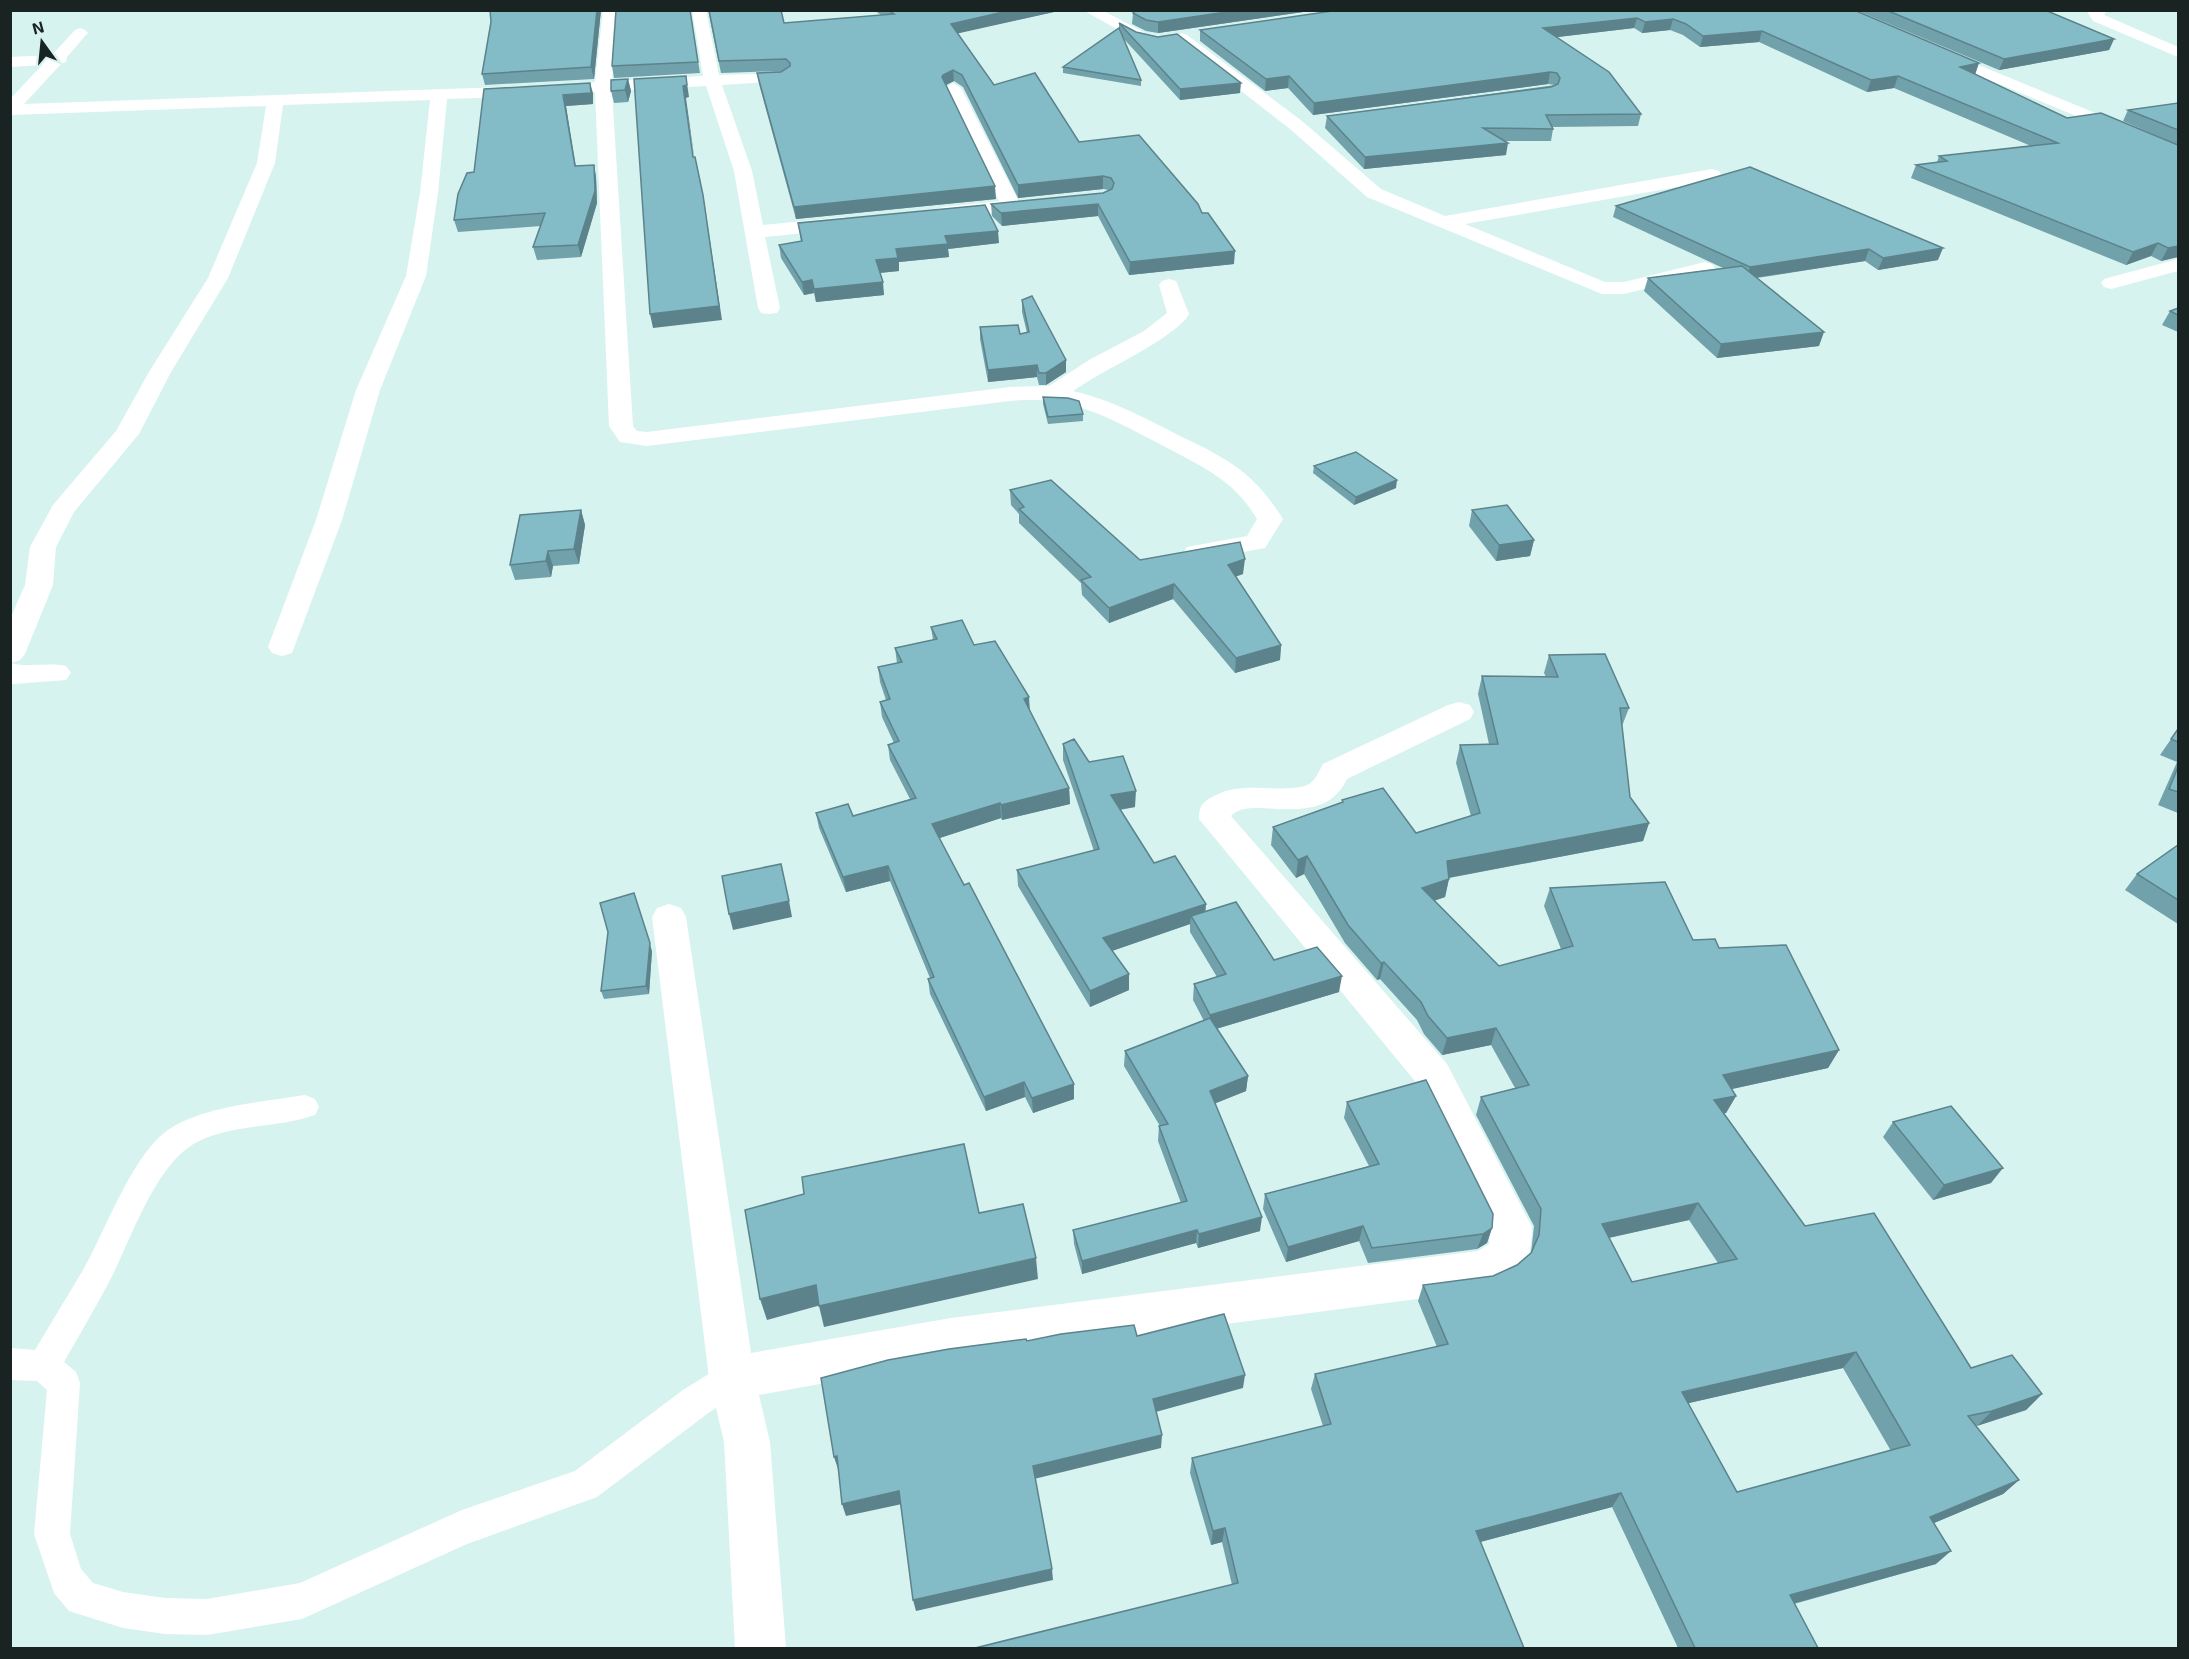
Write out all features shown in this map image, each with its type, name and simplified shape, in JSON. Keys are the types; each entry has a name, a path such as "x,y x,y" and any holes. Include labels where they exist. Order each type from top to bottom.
{"street":[{"path":"610,10 603,87 621,426 629,437 647,439 978,399 1053,394 1096,403 1195,452 1231,474 1259,499 1270,519 1256,542 1173,556"},
{"path":"699,10 712,80 743,171 769,308"},
{"path":"1090,10 1141,37 1158,40 1206,34"},
{"path":"2100,10 2096,13 2098,18 2175,50"},
{"path":"11,110 60,59 80,33"},
{"path":"1182,38 1296,125 1374,193 1602,288 1624,288 1705,268"},
{"path":"1924,47 2178,153"},
{"path":"10,62 60,59"},
{"path":"568,89 782,76"},
{"path":"953,88 1011,206"},
{"path":"11,110 544,90"},
{"path":"282,647 329,520 368,390 416,276 429,193 439,95"},
{"path":"10,654 39,585 43,548 62,510 127,434 160,372 218,278 266,163 275,100"},
{"path":"1296,125 1319,122"},
{"path":"1443,222 1712,175"},
{"path":"922,215 1034,204"},
{"path":"756,232 863,221"},
{"path":"2111,283 2178,265"},
{"path":"1053,394 1104,360 1145,341 1167,327 1178,314 1169,285"},
{"path":"10,672 13,675 56,673"},
{"path":"732,1378 951,1339 1486,1270 1510,1254 1511,1227 1433,1075 1215,819 1215,809 1237,798 1293,798 1318,794 1328,785 1334,772 1459,712"},
{"path":"669,917 732,1378 747,1442 760,1648"}],"lane":[{"path":"305,1107 216,1124 191,1131 176,1139 150,1172 99,1270 27,1365 64,1383 52,1534 67,1580 82,1598 123,1610 165,1616 207,1617 302,1601 462,1528 585,1485 694,1402 732,1378"}],"building":[{"path":"490,10 597,10 591,67 482,74 491,22"},
{"path":"616,10 690,10 698,62 612,66"},
{"path":"709,10 781,10 784,23 894,14 888,10 1012,10 951,24 994,85 1035,73 1079,142 1139,135 1198,204 1202,213 1208,213 1235,251 1130,262 1098,204 1001,213 991,204 1103,193 1112,189 1114,183 1111,178 1103,176 1018,185 962,75 953,70 942,77 995,186 794,207 757,73 781,72 790,66 790,63 786,59 719,61"},
{"path":"1136,10 1240,10 1158,22 1146,20 1133,13"},
{"path":"1339,10 1854,10 1979,63 1960,67 2067,118 2101,113 2178,145 2178,246 2168,248 2158,243 2133,252 1916,165 1947,161 1939,156 2058,143 1898,76 1871,80 1762,31 1703,36 1686,24 1673,19 1645,22 1637,18 1543,28 1609,72 1641,114 1546,115 1553,129 1483,128 1508,143 1365,157 1327,116 1551,87 1558,84 1560,78 1557,73 1550,72 1314,103 1289,76 1266,79 1200,30"},
{"path":"1886,10 2045,10 2114,39 2004,59"},
{"path":"1119,23 1136,32 1158,37 1177,34 1241,83 1180,89"},
{"path":"1119,28 1141,80 1063,67"},
{"path":"686,76 687,85 683,86 693,157 695,157 703,195 719,306 650,314 634,79"},
{"path":"628,79 625,90 611,91 611,80"},
{"path":"590,83 591,93 563,95 575,166 594,165 595,191 578,245 533,247 545,213 454,220 458,194 467,173 474,172 484,89"},
{"path":"2178,103 2178,130 2128,110"},
{"path":"1750,167 1943,248 1883,258 1869,249 1750,267 1616,206"},
{"path":"985,205 998,231 945,236 948,244 896,249 898,258 876,260 883,282 814,289 812,280 802,282 779,245 802,241 798,223"},
{"path":"1742,266 1824,332 1721,344 1648,278"},
{"path":"1032,296 1066,360 1046,373 1039,373 1037,365 988,370 980,327 1018,325 1020,334 1029,332 1022,300"},
{"path":"2178,308 2178,315 2170,311"},
{"path":"1043,397 1079,401 1083,414 1048,417"},
{"path":"1356,452 1397,480 1356,497 1314,466"},
{"path":"1051,480 1140,560 1240,542 1245,559 1228,565 1281,645 1236,658 1174,584 1109,608 1081,580 1091,577 1019,509 1024,507 1010,490"},
{"path":"1507,505 1534,540 1499,545 1472,510"},
{"path":"581,510 574,549 548,551 546,561 510,565 520,515"},
{"path":"962,620 974,645 995,641 1029,697 1024,699 1069,788 1001,805 1000,803 932,824 964,885 969,883 1074,1084 1032,1098 1024,1082 984,1097 928,979 934,977 888,866 843,877 816,813 848,804 853,816 916,798 888,745 899,741 880,702 890,699 878,667 902,662 895,648 937,639 931,627"},
{"path":"1605,654 1629,708 1620,708 1630,797 1649,823 1447,861 1449,879 1422,888 1499,966 1573,946 1550,888 1665,882 1693,940 1715,939 1719,948 1786,945 1839,1050 1723,1075 1736,1096 1714,1100 1805,1226 1874,1213 1971,1368 2012,1355 2042,1394 1992,1411 1968,1416 2019,1480 1930,1517 1951,1551 1790,1595 1818,1648 1695,1648 1621,1493 1476,1531 1524,1648 975,1648 1238,1583 1225,1528 1213,1531 1192,1458 1331,1424 1315,1374 1448,1344 1423,1285 1493,1276 1517,1265 1531,1253 1539,1235 1541,1209 1481,1097 1529,1085 1496,1028 1447,1038 1428,1016 1421,1002 1384,962 1381,963 1348,925 1307,856 1298,860 1273,827 1343,802 1342,800 1383,788 1416,833 1480,813 1460,745 1498,744 1482,676 1558,677 1549,655","holes":["1698,1203 1737,1259 1632,1282 1602,1224","1856,1352 1910,1445 1737,1492 1682,1392"]},
{"path":"2178,729 2178,742 2171,739"},
{"path":"1074,739 1089,762 1123,756 1136,791 1111,795 1154,863 1175,856 1206,904 1103,938 1129,974 1090,991 1017,870 1099,849 1063,744"},
{"path":"2178,767 2178,792 2169,789"},
{"path":"2178,845 2178,900 2137,874"},
{"path":"781,864 789,901 729,914 722,876"},
{"path":"634,893 650,943 646,986 601,991 608,932 600,903"},
{"path":"1236,902 1274,960 1317,947 1342,976 1210,1015 1194,984 1226,974 1191,916"},
{"path":"1210,1018 1248,1076 1210,1091 1262,1217 1199,1234 1197,1230 1082,1261 1073,1230 1187,1201 1159,1126 1168,1124 1125,1051"},
{"path":"1426,1080 1493,1214 1492,1228 1483,1234 1372,1248 1363,1226 1288,1247 1265,1194 1379,1164 1347,1102"},
{"path":"1951,1106 2003,1168 1944,1185 1893,1122"},
{"path":"964,1144 979,1213 1023,1204 1036,1258 819,1306 816,1285 760,1299 745,1210 804,1194 802,1177"},
{"path":"1224,1314 1245,1375 1153,1399 1162,1435 1033,1466 1052,1569 913,1600 899,1491 842,1504 837,1456 834,1457 821,1378 888,1360 949,1349 1026,1339 1027,1341 1061,1334 1134,1325 1137,1336"}]}
